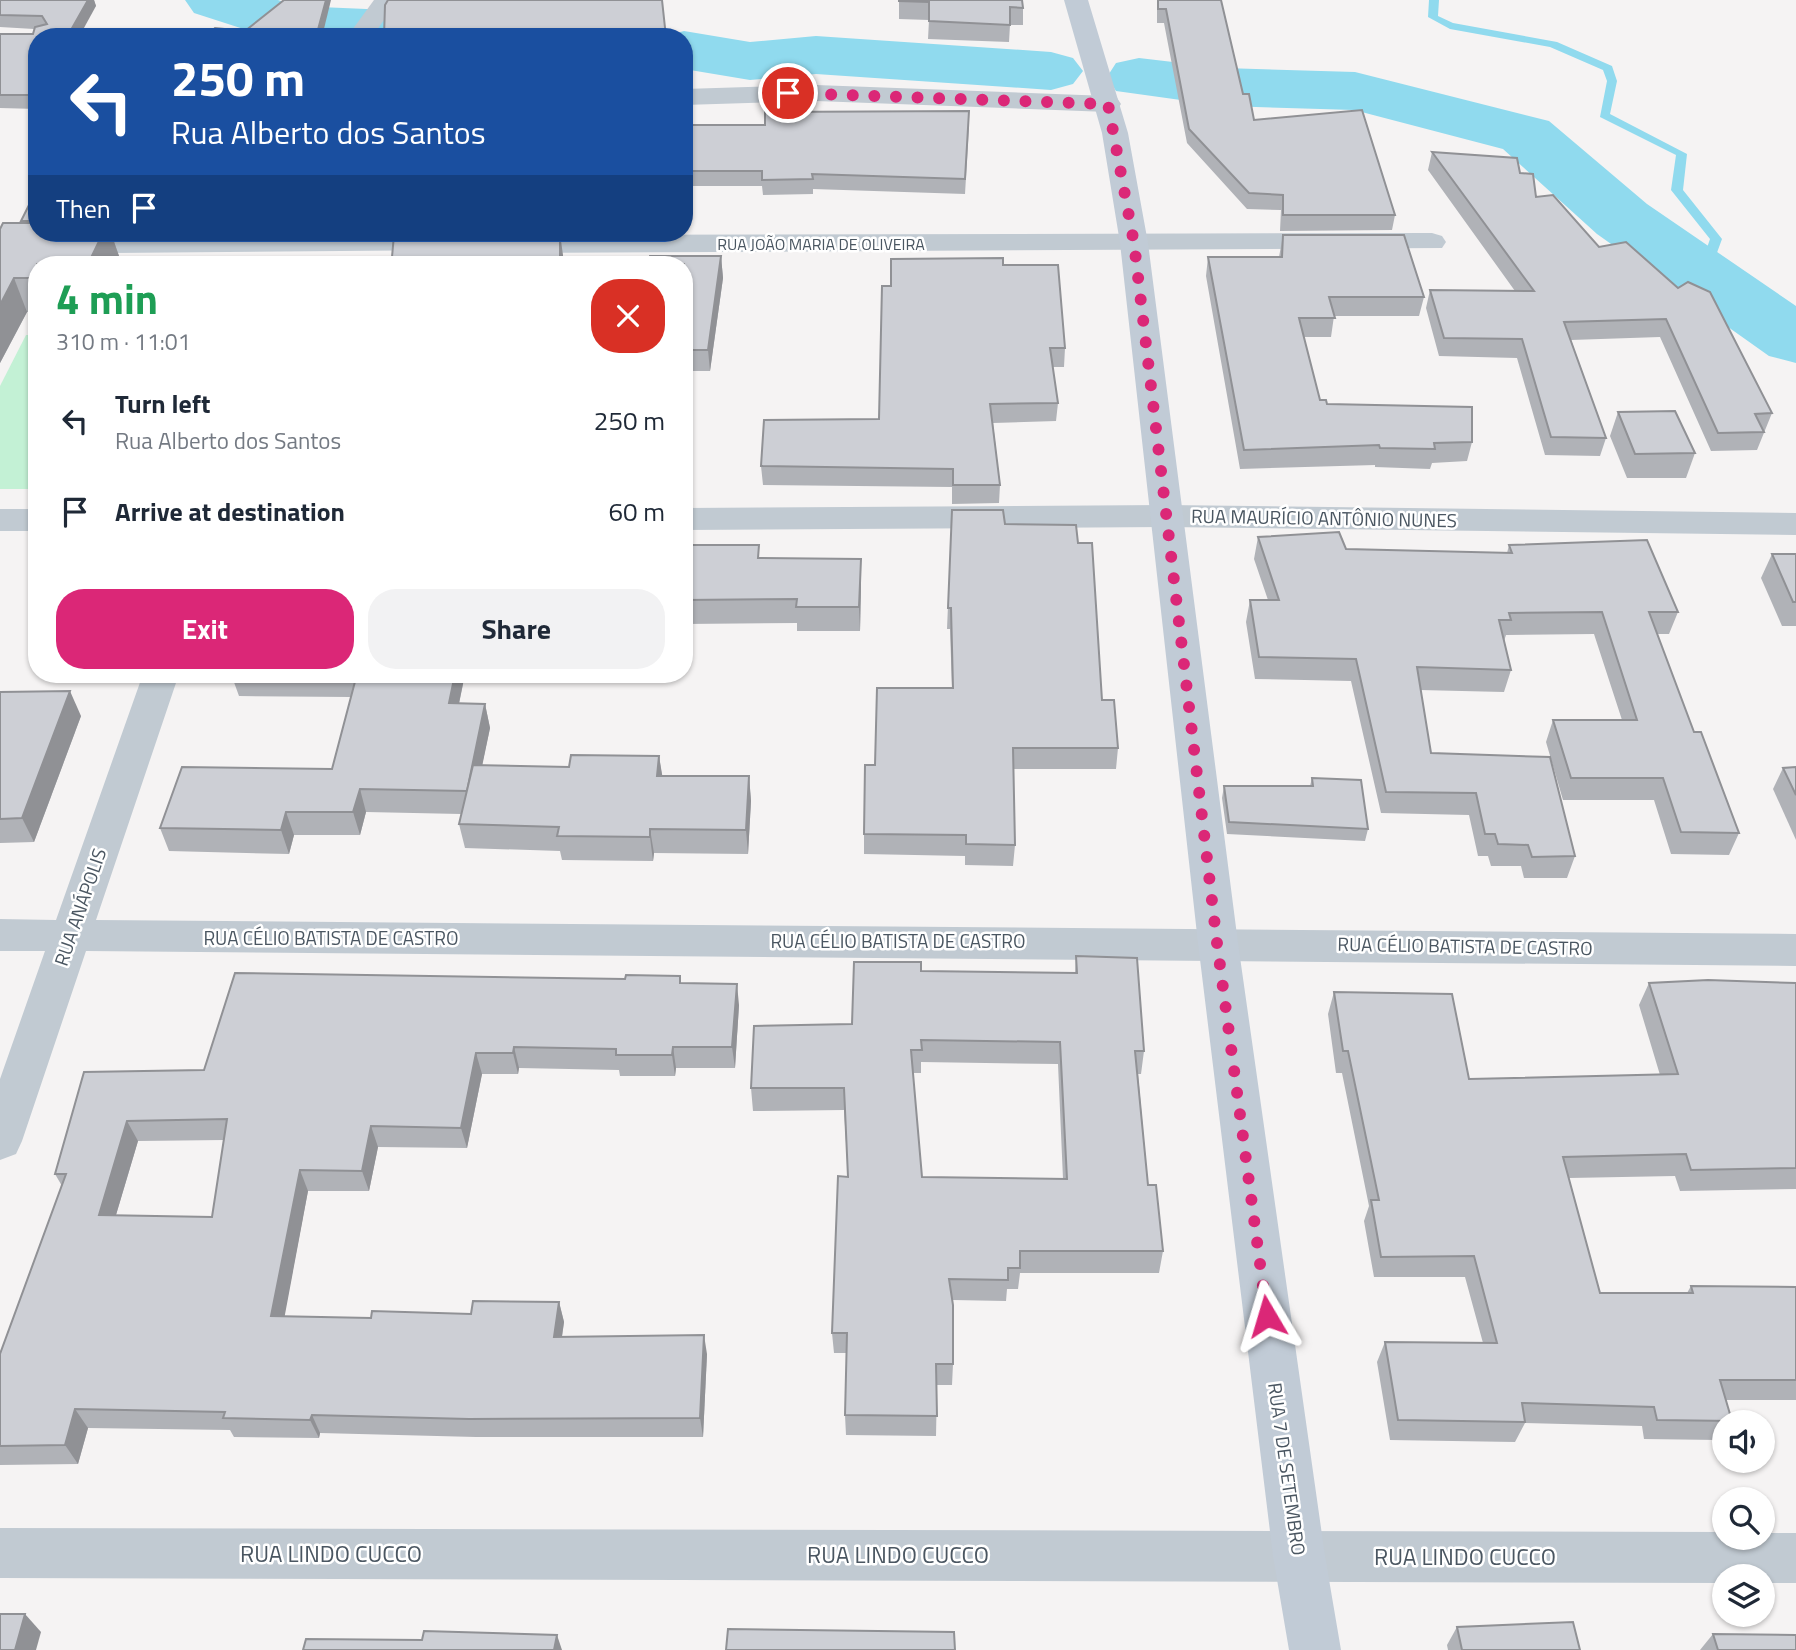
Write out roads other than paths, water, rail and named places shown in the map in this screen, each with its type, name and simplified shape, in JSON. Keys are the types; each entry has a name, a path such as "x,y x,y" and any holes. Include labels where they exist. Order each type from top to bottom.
{"street":[{"name":"RUA 7 DE SETEMBRO","path":"1076,0 1108,104 1134,243 1217,943 1299,1556 1315,1650"},
{"path":"365,28 380,7"},
{"path":"693,97 816,93 1108,104"},
{"name":"RUA JOÃO MARIA DE OLIVEIRA","path":"0,245 305,247 479,244 1432,242"},
{"name":"RUA MAURÍCIO ANTÔNIO NUNES","path":"693,519 1166,516 1796,524"},
{"path":"0,520 28,520"},
{"name":"RUA ANÁPOLIS","path":"0,1141 158,683"},
{"name":"RUA CÉLIO BATISTA DE CASTRO","path":"0,935 1217,943 1796,950"},
{"name":"RUA LINDO CUCCO","path":"0,1553 1796,1558"}],"waterway":[{"path":"215,0 291,24 370,28"},
{"path":"1434,0 1433,17 1450,26 1553,44 1608,68 1612,81 1604,115 1682,154 1677,190 1716,239 1703,277"},
{"path":"412,28 477,28"},
{"path":"693,52 750,61 816,55 1051,71"},
{"path":"1139,77 1224,87 1355,91 1526,135 1622,219 1796,340"}]}
